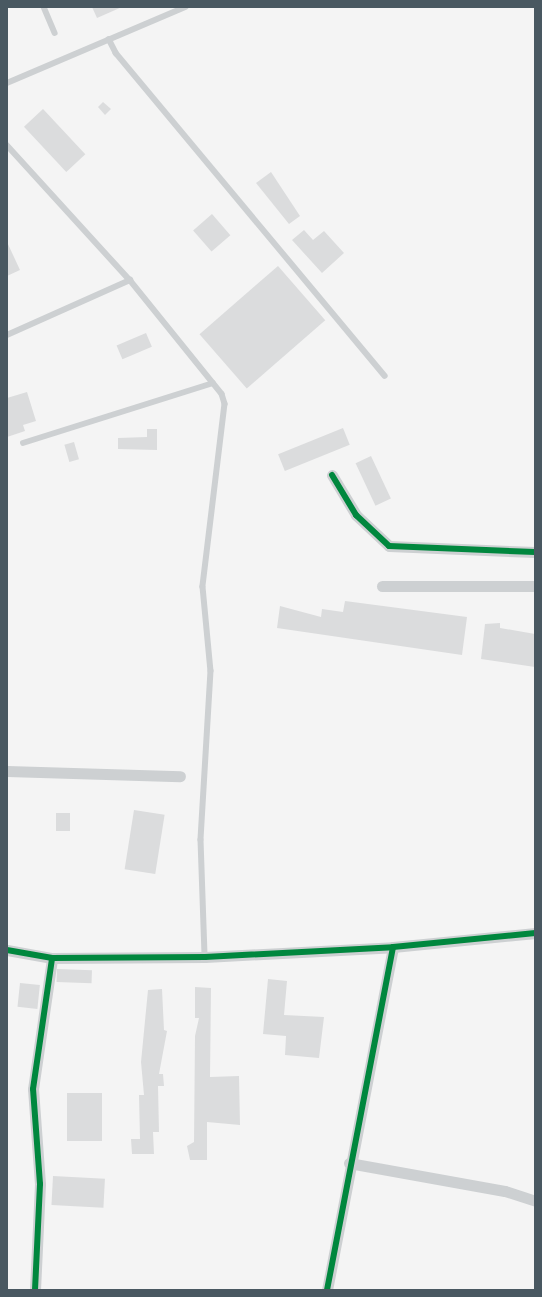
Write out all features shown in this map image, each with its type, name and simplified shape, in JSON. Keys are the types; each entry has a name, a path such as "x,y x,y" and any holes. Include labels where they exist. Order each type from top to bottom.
{"street":[{"path":"332,475 356,515 389,546 535,552"},
{"path":"382,586 535,586"},
{"path":"7,771 180,776"},
{"path":"7,950 52,958 205,957 392,947 535,933"},
{"path":"327,1290 349,1163 392,947"},
{"path":"35,1290 40,1184 33,1089 52,958"},
{"path":"349,1163 505,1190 535,1201"}],"lane":[{"path":"44,7 55,33"},
{"path":"7,83 185,7"},
{"path":"110,39 116,53 385,376"},
{"path":"7,145 130,280 213,383 226,404 203,587 211,671 201,840 205,957"},
{"path":"7,335 130,280"},
{"path":"23,443 213,383"}],"building":[{"path":"92,7 122,7 97,18"},
{"path":"103,102 111,109 105,115 98,107"},
{"path":"43,109 85,154 66,172 24,127"},
{"path":"271,172 300,216 289,224 256,183"},
{"path":"212,214 230,235 212,252 193,230"},
{"path":"304,230 313,240 324,231 344,253 322,273 292,240"},
{"path":"7,242 20,270 7,276"},
{"path":"278,266 325,320 247,389 200,334"},
{"path":"146,333 152,347 122,359 117,346"},
{"path":"27,392 36,421 23,425 25,431 7,437 7,398"},
{"path":"343,428 350,445 285,471 278,454"},
{"path":"147,429 157,429 157,450 118,449 118,438 147,437"},
{"path":"74,442 79,459 69,462 64,445"},
{"path":"371,456 391,499 375,506 356,463"},
{"path":"345,601 467,617 462,655 277,628 280,606 321,617 322,609 343,612"},
{"path":"500,623 500,628 535,634 535,667 481,659 485,624"},
{"path":"134,810 165,815 155,874 125,869"},
{"path":"56,813 70,813 70,831 56,831"},
{"path":"57,969 92,970 92,983 57,982"},
{"path":"268,979 287,981 284,1015 324,1017 319,1058 285,1055 286,1036 263,1034"},
{"path":"20,983 40,985 37,1009 17,1007"},
{"path":"195,987 211,988 210,1077 239,1076 240,1125 207,1122 207,1160 190,1160 187,1146 194,1142 195,1036 199,1018 195,1018"},
{"path":"162,989 164,1030 167,1031 159,1074 163,1074 164,1086 158,1086 159,1132 153,1132 154,1154 132,1154 131,1139 140,1139 139,1095 144,1095 141,1062 148,990"},
{"path":"67,1093 102,1093 102,1141 67,1141"},
{"path":"53,1176 105,1179 103,1208 51,1205"}],"cycle path":[{"path":"332,475 356,515 389,546 535,552"},
{"path":"7,950 52,958 205,957 393,947 535,933"},
{"path":"327,1290 393,947"},
{"path":"35,1290 40,1184 33,1089 52,958"}]}
